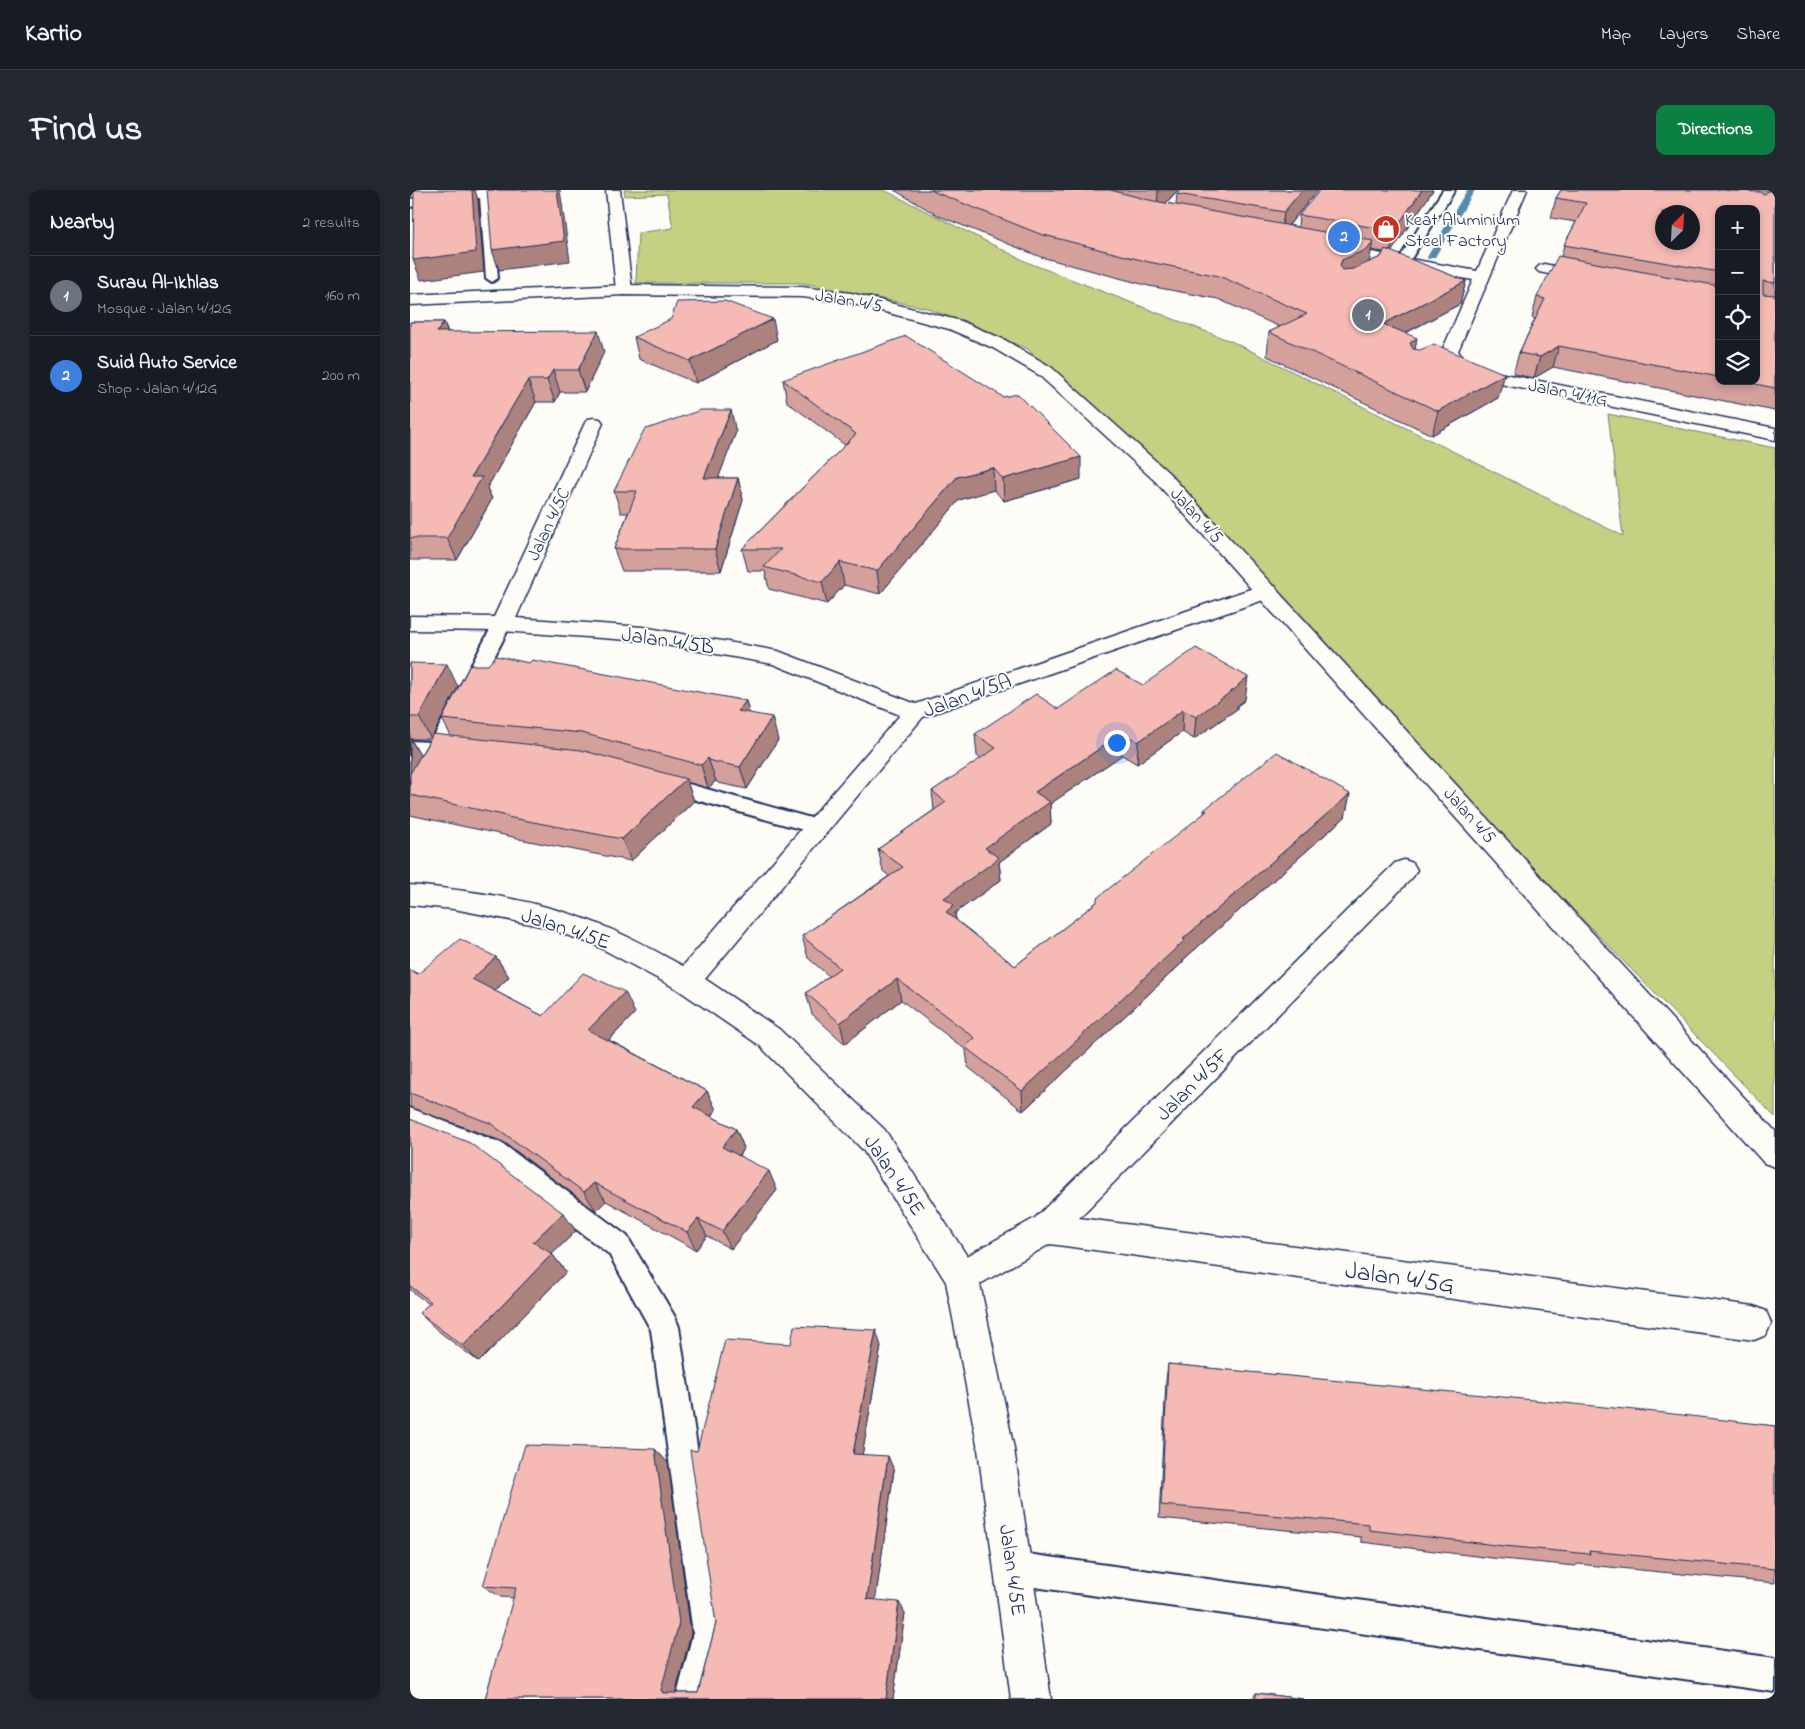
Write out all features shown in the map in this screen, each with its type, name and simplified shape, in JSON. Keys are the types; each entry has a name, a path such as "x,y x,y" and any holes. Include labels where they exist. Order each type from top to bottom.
{"street":[{"path":"613,190 624,290"},
{"name":"Jalan 4/11G","path":"1520,190 1450,351 1444,358 1486,376 1775,434"},
{"path":"1323,248 1378,263 1403,262 1482,277"},
{"path":"1544,269 1602,280"},
{"name":"Jalan 4/5","path":"410,300 624,290 802,292 851,298 955,325 1000,344 1045,371 1162,477 1775,1153"},
{"name":"Jalan 4/5C","path":"502,624 594,423"},
{"name":"Jalan 4/5A","path":"687,981 916,712 1267,591"},
{"name":"Jalan 4/5B","path":"410,623 502,624 643,634 778,658 916,712"},
{"name":"Jalan 4/5F","path":"962,1277 1047,1228 1404,870"},
{"name":"Jalan 4/5E","path":"410,895 454,899 543,916 605,938 687,981 769,1037 874,1140 962,1277 996,1449 1031,1699"},
{"name":"Jalan 4/5G","path":"1047,1228 1754,1323"}],"lane":[{"path":"410,203 510,190"},
{"path":"1403,262 1449,190"},
{"path":"485,192 492,278"},
{"path":"410,798 502,624"},
{"path":"410,748 438,748 476,752"},
{"path":"638,777 818,827"},
{"path":"410,1119 494,1152 618,1245 664,1327 709,1633 692,1699"},
{"path":"1013,1568 1775,1675"}],"green space":[{"path":"624,190 884,190 1029,263 1233,342 1623,536 1608,414 1775,448 1775,1117 1028,349 927,308 803,283 636,283 638,233 673,228 667,194 625,196"}],"building":[{"path":"414,190 472,190 476,252 413,260"},
{"path":"487,190 557,190 564,241 492,250"},
{"path":"931,190 1110,190 1149,200 1373,241 1368,249 1342,260 1340,265 1342,270 1353,269 1381,257 1385,249 1466,281 1383,324 1417,338 1410,343 1413,349 1420,350 1434,344 1505,374 1438,411 1269,332 1307,314 1219,276 1149,262 1040,234"},
{"path":"1180,190 1302,190 1284,212 1177,194"},
{"path":"1320,190 1422,190 1394,231 1299,215"},
{"path":"1561,190 1724,190 1761,192 1763,195 1770,190 1775,190 1775,283 1763,281 1763,294 1775,295 1775,388 1760,385 1760,205 1715,205 1715,271 1564,245 1586,203 1556,198"},
{"path":"1558,256 1715,285 1715,376 1559,346 1540,357 1519,353 1545,299 1537,297"},
{"path":"725,301 773,319 690,361 634,337 671,319 677,302"},
{"path":"410,322 444,322 437,332 598,331 578,370 553,370 547,380 528,380 471,477 482,477 447,538 410,538"},
{"path":"906,336 1003,397 1018,394 1081,457 1003,479 993,468 957,477 877,571 840,562 822,582 764,567 781,549 742,549 856,434 783,380"},
{"path":"701,410 731,410 704,478 738,478 715,549 614,549 637,491 614,491 644,430"},
{"path":"1196,648 1248,677 1239,686 1196,717 1183,710 1138,742 1123,733 1035,792 1050,802 985,848 999,858 944,898 954,905 946,912 1015,966 1097,902 1097,898 1207,811 1204,810 1277,752 1350,794 1183,939 1185,940 1022,1091 965,1047 975,1038 897,979 840,1023 806,993 840,968 802,936 903,867 878,849 946,802 932,791 996,748 975,734 1036,694 1058,709 1116,670 1143,685"},
{"path":"496,656 529,663 532,660 746,701 738,711 772,717 740,767 711,761 708,758 701,765 582,733 442,719 470,665 488,665"},
{"path":"410,663 447,664 419,717 410,717"},
{"path":"433,734 581,750 686,779 622,839 507,817 410,795 410,774"},
{"path":"460,939 496,957 472,979 543,1016 583,973 625,992 588,1030 707,1091 693,1107 736,1129 722,1147 769,1171 722,1231 698,1219 687,1232 594,1183 584,1192 490,1123 410,1093 410,970 418,974"},
{"path":"410,1119 470,1143 563,1213 533,1242 552,1254 463,1346 419,1313 431,1302 410,1286"},
{"path":"794,1326 876,1330 853,1454 888,1456 867,1599 899,1602 886,1699 485,1699 516,1588 483,1586 525,1445 655,1449 679,1623 661,1690 663,1693 698,1693 716,1623 690,1450 697,1451 725,1340 791,1344"},
{"path":"1168,1364 1665,1413 1775,1426 1775,1569 1589,1551 1590,1554 1504,1546 1369,1530 1369,1524 1161,1505"},
{"path":"1256,1693 1303,1699 1256,1699"}],"waterway":[{"path":"1431,257 1471,190"}],"place":[{"name":"Keat Aluminium Steel Factory","path":"1386,229"},
{"name":"Suid Auto Service","path":"1344,237"},
{"name":"Surau Al-Ikhlas","path":"1368,315"}]}
